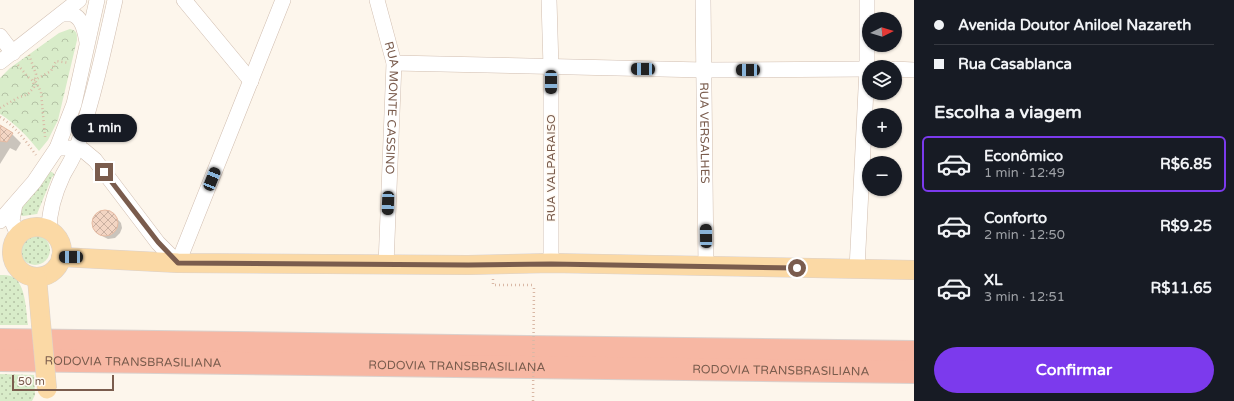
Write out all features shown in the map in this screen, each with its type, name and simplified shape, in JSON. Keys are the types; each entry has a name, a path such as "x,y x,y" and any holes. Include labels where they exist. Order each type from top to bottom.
{"highway":[{"name":"RODOVIA TRANSBRASILIANA","path":"0,340 914,352"},
{"name":"RODOVIA TRANSBRASILIANA","path":"0,360 914,372"}],"main road":[{"path":"33,227 41,227 49,230 60,242 62,250 57,268 45,276 37,278 9,271 14,263 11,240 25,230 33,227"},
{"path":"61,256 178,263 551,264 914,270"},
{"path":"37,278 48,395"}],"street":[{"path":"0,62 14,57 79,0"},
{"path":"0,221 34,182 51,143 74,104 97,0"},
{"path":"49,230 49,218 53,203 63,176 77,148 92,101 115,0"},
{"path":"184,0 251,81"},
{"path":"51,143 83,150 95,160 158,242 178,263 283,0"},
{"name":"RUA MONTE CASSINO","path":"378,0 394,63 386,264"},
{"name":"RUA VALPARAISO","path":"549,0 551,67 551,264"},
{"name":"RUA VERSALHES","path":"703,0 706,266"},
{"path":"867,0 868,60"},
{"path":"62,14 72,14 78,18 82,24 87,42"},
{"path":"0,36 14,57"},
{"path":"394,63 704,70 862,69"},
{"path":"902,69 914,70"},
{"path":"857,269 866,100"},
{"path":"11,240 15,204"}],"path":[{"path":"0,108 29,93 34,87 36,74 28,53"},
{"path":"14,57 41,92 51,143"},
{"path":"34,81 51,71 56,61 74,64"},
{"path":"0,117 20,133 39,158"},
{"path":"493,285 534,285 533,401"}],"green space":[{"path":"70,29 76,33 77,40 58,120 48,140 39,151 21,131 0,114 0,78 10,68 59,33"},
{"path":"45,170 52,172 55,175 52,177 37,214 20,215 24,202"},
{"path":"35,235 41,236 49,244 49,256 41,264 35,265 29,264 21,256 20,250 21,244 29,236"},
{"path":"0,275 8,275 13,277 21,286 25,299 28,325 0,325"},
{"path":"0,374 34,375 35,395 32,401 0,401"}],"building":[{"path":"0,125 13,133 7,142 0,141"},
{"path":"105,210 114,214 118,223 114,232 105,236 96,232 92,223 96,214"}],"route":[{"path":"104,172 158,242 178,263 468,265 551,264 797,268"}]}
